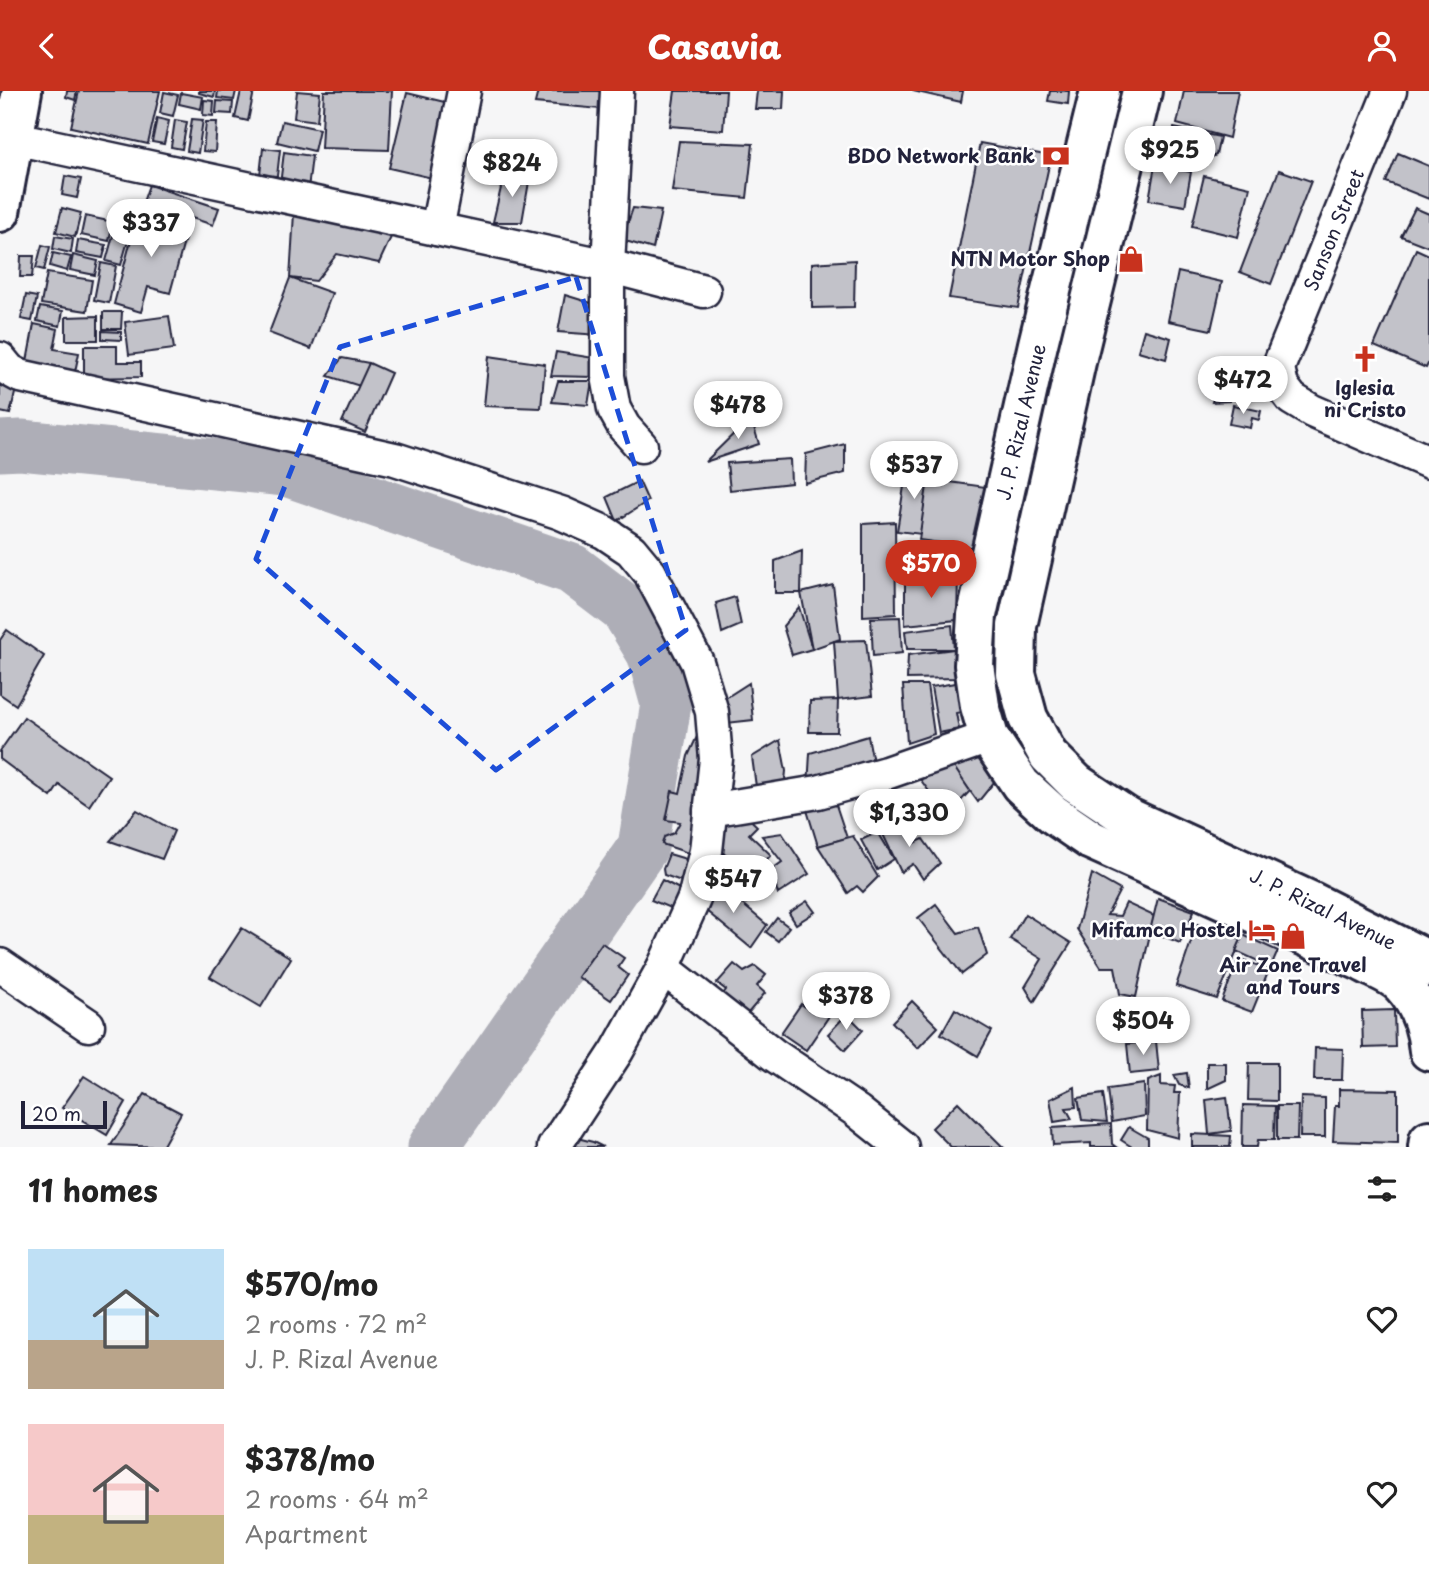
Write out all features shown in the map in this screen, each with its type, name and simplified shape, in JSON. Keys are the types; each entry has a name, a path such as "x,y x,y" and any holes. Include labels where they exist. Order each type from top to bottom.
{"main road":[{"path":"0,212 22,91"},
{"name":"J. P. Rizal Avenue","path":"1100,91 1038,344 977,615 974,664 980,706 989,737 1021,785 1053,814 1091,840 1342,952 1420,960"},
{"name":"J. P. Rizal Avenue","path":"1142,91 1077,353 1017,627 1016,674 1028,718 1048,755 1076,783 1127,817 1310,901 1420,960"},
{"path":"1038,344 1077,353"},
{"name":"J. P. Rizal Avenue","path":"1420,960 1419,1008 1429,1051"},
{"path":"1429,1140 1429,1147"}],"street":[{"path":"437,229 464,91"},
{"path":"617,91 608,265 608,376 614,409 624,427 641,446"},
{"name":"Sanson Street","path":"1390,91 1278,368 1282,386 1292,399 1312,411 1429,462"},
{"path":"14,138 608,265 704,291"},
{"path":"0,359 9,370 20,376 396,459 561,513 604,532 631,550 650,573 697,662 712,712 716,759 706,851 694,899 663,968 617,1051 554,1147"},
{"path":"710,810 818,792 886,773 989,737"},
{"path":"0,965 88,1025"},
{"path":"663,968 775,1055 857,1111 902,1147"}],"highlighted area":[{"path":"576,277 686,630 496,770 256,559 340,347"}],"building":[{"path":"67,91 77,91 75,100 66,97"},
{"path":"79,91 160,91 148,144 71,127"},
{"path":"215,91 214,97 199,93"},
{"path":"218,91 236,91 234,100 217,98"},
{"path":"241,91 254,91 248,121 235,118"},
{"path":"297,91 320,93 317,121 294,118"},
{"path":"324,91 392,91 389,150 321,148"},
{"path":"538,91 601,91 600,109 535,103"},
{"path":"675,91 726,91 723,130 670,126"},
{"path":"757,91 784,91 783,109 755,109"},
{"path":"913,91 963,91 961,102"},
{"path":"1050,91 1069,91 1068,104 1048,101"},
{"path":"1184,91 1238,91 1229,138 1177,124"},
{"path":"164,92 178,95 173,116 160,113"},
{"path":"181,93 203,97 201,109 179,104"},
{"path":"407,93 453,104 441,180 389,168"},
{"path":"204,100 214,101 213,116 203,115"},
{"path":"217,101 233,102 232,114 216,113"},
{"path":"157,118 169,121 164,144 152,142"},
{"path":"192,119 203,120 198,153 187,151"},
{"path":"175,120 187,122 182,149 171,147"},
{"path":"282,121 319,129 314,151 277,142"},
{"path":"206,122 217,122 215,152 203,151"},
{"path":"1174,128 1220,137 1216,155 1197,164 1168,158"},
{"path":"679,141 753,144 747,198 672,191"},
{"path":"980,143 1051,156 1018,308 949,298"},
{"path":"263,148 280,150 277,176 260,175"},
{"path":"284,152 312,156 308,189 280,185"},
{"path":"1398,153 1429,166 1429,199 1386,182"},
{"path":"1155,165 1191,172 1185,206 1149,200"},
{"path":"1279,170 1311,181 1271,284 1240,272"},
{"path":"504,175 530,176 522,222 493,222"},
{"path":"65,176 81,179 77,198 62,195"},
{"path":"1204,176 1250,187 1238,237 1192,226"},
{"path":"149,185 219,208 213,225 143,202"},
{"path":"62,208 81,213 75,237 56,232"},
{"path":"633,208 661,211 653,249 622,240"},
{"path":"1415,208 1429,214 1429,247 1401,236"},
{"path":"139,210 189,224 170,293 148,287 141,312 114,304"},
{"path":"294,213 392,235 379,263 337,254 316,281 290,278"},
{"path":"120,214 134,218 129,234 115,230"},
{"path":"85,216 113,222 109,241 81,235"},
{"path":"114,232 129,237 121,265 106,261"},
{"path":"55,236 73,239 71,253 53,249"},
{"path":"78,240 106,245 103,258 76,253"},
{"path":"42,245 50,247 44,270 36,268"},
{"path":"1416,249 1429,255 1429,362 1426,368 1374,346"},
{"path":"53,253 71,257 67,271 50,266"},
{"path":"73,255 98,261 95,275 70,270"},
{"path":"21,256 34,256 32,277 20,277"},
{"path":"855,260 854,307 812,308 812,263"},
{"path":"101,263 116,266 109,303 94,300"},
{"path":"1178,272 1222,282 1211,330 1168,321"},
{"path":"47,273 92,280 87,311 41,304"},
{"path":"290,278 332,293 311,349 269,333"},
{"path":"26,295 37,297 32,321 21,319"},
{"path":"565,295 604,307 599,335 558,332"},
{"path":"40,307 63,311 60,326 37,321"},
{"path":"103,312 122,312 121,329 103,329"},
{"path":"98,316 98,340 66,340 66,317"},
{"path":"169,316 174,349 129,355 125,322"},
{"path":"34,324 58,329 54,349 79,353 74,376 26,367"},
{"path":"1144,330 1171,338 1166,359 1138,351"},
{"path":"102,331 121,332 121,340 102,339"},
{"path":"84,346 117,346 117,362 141,362 141,377 84,378"},
{"path":"556,352 600,359 594,377 551,376"},
{"path":"489,356 545,364 541,408 484,406"},
{"path":"342,358 369,363 363,387 328,376"},
{"path":"369,363 391,373 365,432 342,422"},
{"path":"1219,378 1235,383 1230,401 1212,402"},
{"path":"558,381 592,381 588,405 552,402"},
{"path":"0,385 16,389 10,414 0,412"},
{"path":"1233,405 1261,411 1259,420 1252,418 1250,428 1229,424"},
{"path":"751,417 759,444 705,462"},
{"path":"845,444 845,473 805,483 806,454"},
{"path":"790,459 791,483 730,490 727,463"},
{"path":"907,467 930,470 921,534 897,531"},
{"path":"928,479 993,488 984,549 919,540"},
{"path":"639,481 648,501 617,521 607,497"},
{"path":"895,522 896,614 863,616 863,524"},
{"path":"802,551 801,593 775,593 775,561"},
{"path":"958,574 957,620 905,625 905,580"},
{"path":"833,585 840,639 812,649 801,593"},
{"path":"735,597 741,625 722,633 716,603"},
{"path":"799,607 812,649 792,655 783,626"},
{"path":"900,617 902,653 873,656 871,618"},
{"path":"952,625 954,649 907,649 905,631"},
{"path":"7,630 44,656 16,705 0,694 0,640"},
{"path":"866,640 872,696 838,700 834,641"},
{"path":"954,649 958,678 907,679 908,655"},
{"path":"967,681 972,710 956,713 959,729 939,733 931,687"},
{"path":"749,683 753,720 727,723 724,699"},
{"path":"903,685 927,685 934,734 907,743"},
{"path":"838,700 837,732 809,732 810,701"},
{"path":"24,717 109,776 89,806 59,785 51,797 0,759 0,751"},
{"path":"699,732 709,742 694,855 662,844 664,837 674,833 680,822 666,820 672,791 680,793 688,756"},
{"path":"868,736 873,762 808,787 810,753"},
{"path":"780,740 786,771 784,790 757,794 752,757"},
{"path":"973,748 995,781 978,802 952,766"},
{"path":"948,758 970,791 947,816 920,779"},
{"path":"834,799 847,838 818,846 806,807"},
{"path":"137,810 174,831 162,859 110,841"},
{"path":"740,810 757,826 749,834 771,855 750,877 711,842"},
{"path":"903,817 915,843 923,839 940,863 923,879 913,864 901,872 880,828"},
{"path":"878,832 894,859 877,870 861,840"},
{"path":"782,833 809,874 778,894 771,870 782,862 762,836"},
{"path":"853,836 878,877 863,892 857,886 848,893 818,846"},
{"path":"669,854 703,864 698,887 664,875 663,869"},
{"path":"727,857 759,887 746,903 710,873"},
{"path":"1092,874 1120,890 1107,915 1120,916 1126,903 1154,916 1136,997 1120,994 1115,967 1101,967 1077,929"},
{"path":"662,880 691,895 682,913 651,900"},
{"path":"715,881 767,925 751,948 699,905"},
{"path":"1158,898 1194,911 1180,943 1150,931"},
{"path":"807,901 815,912 796,924 789,913"},
{"path":"936,904 958,933 978,927 987,955 962,974 918,918"},
{"path":"1025,914 1071,943 1034,1002 1025,987 1042,959 1010,939"},
{"path":"777,918 789,927 778,941 766,932"},
{"path":"1197,924 1242,939 1217,999 1176,986"},
{"path":"242,928 291,958 261,1007 210,977"},
{"path":"1243,935 1278,951 1271,967 1236,951"},
{"path":"602,943 624,958 618,967 628,975 611,1000 578,977"},
{"path":"1239,958 1269,970 1252,1012 1222,1001"},
{"path":"734,964 744,972 755,966 766,975 757,986 765,993 743,1019 719,999 726,990 717,983"},
{"path":"824,980 844,994 806,1050 781,1033 801,1004 813,1012 821,1000 814,995"},
{"path":"912,1001 938,1027 918,1048 892,1022"},
{"path":"955,1009 992,1031 978,1056 941,1034"},
{"path":"1394,1010 1395,1047 1363,1048 1362,1011"},
{"path":"847,1014 863,1030 845,1050 828,1034"},
{"path":"1156,1041 1159,1071 1130,1074 1127,1044"},
{"path":"1315,1048 1343,1049 1342,1080 1314,1080"},
{"path":"1207,1063 1226,1063 1226,1080 1207,1089"},
{"path":"1249,1063 1277,1063 1277,1101 1248,1100"},
{"path":"1187,1073 1189,1088 1179,1085 1174,1075"},
{"path":"84,1076 126,1102 107,1135 62,1108"},
{"path":"1161,1076 1161,1085 1175,1086 1174,1093 1180,1093 1178,1138 1147,1130 1148,1081"},
{"path":"1144,1084 1145,1116 1112,1122 1108,1089"},
{"path":"1075,1087 1076,1107 1066,1108 1072,1119 1054,1122 1050,1099"},
{"path":"1339,1089 1398,1090 1398,1143 1333,1141"},
{"path":"145,1094 181,1113 162,1147 111,1145"},
{"path":"1103,1094 1107,1122 1082,1120 1078,1098"},
{"path":"1227,1097 1231,1131 1209,1134 1206,1100"},
{"path":"1301,1097 1325,1098 1325,1137 1300,1137"},
{"path":"958,1102 1003,1147 951,1147 932,1128"},
{"path":"1243,1105 1275,1106 1274,1140 1258,1140 1257,1147 1242,1147"},
{"path":"1277,1106 1298,1106 1297,1140 1277,1140"},
{"path":"1111,1124 1112,1144 1116,1147 1091,1147 1091,1143 1053,1145 1052,1128"},
{"path":"1129,1127 1148,1138 1148,1147 1132,1147 1121,1140"},
{"path":"1192,1134 1231,1136 1230,1147 1192,1147"},
{"path":"577,1138 593,1142 603,1147 573,1147"}],"waterway":[{"path":"0,446 21,445 286,471 572,569 626,610 652,653 666,704 643,847 433,1147"}],"place":[{"name":"BDO Network Bank","path":"1056,156"},
{"name":"NTN Motor Shop","path":"1131,259"},
{"name":"Iglesia ni Cristo","path":"1365,359"},
{"name":"Mifamco Hostel","path":"1262,930"},
{"name":"Air Zone Travel and Tours","path":"1293,936"}]}
